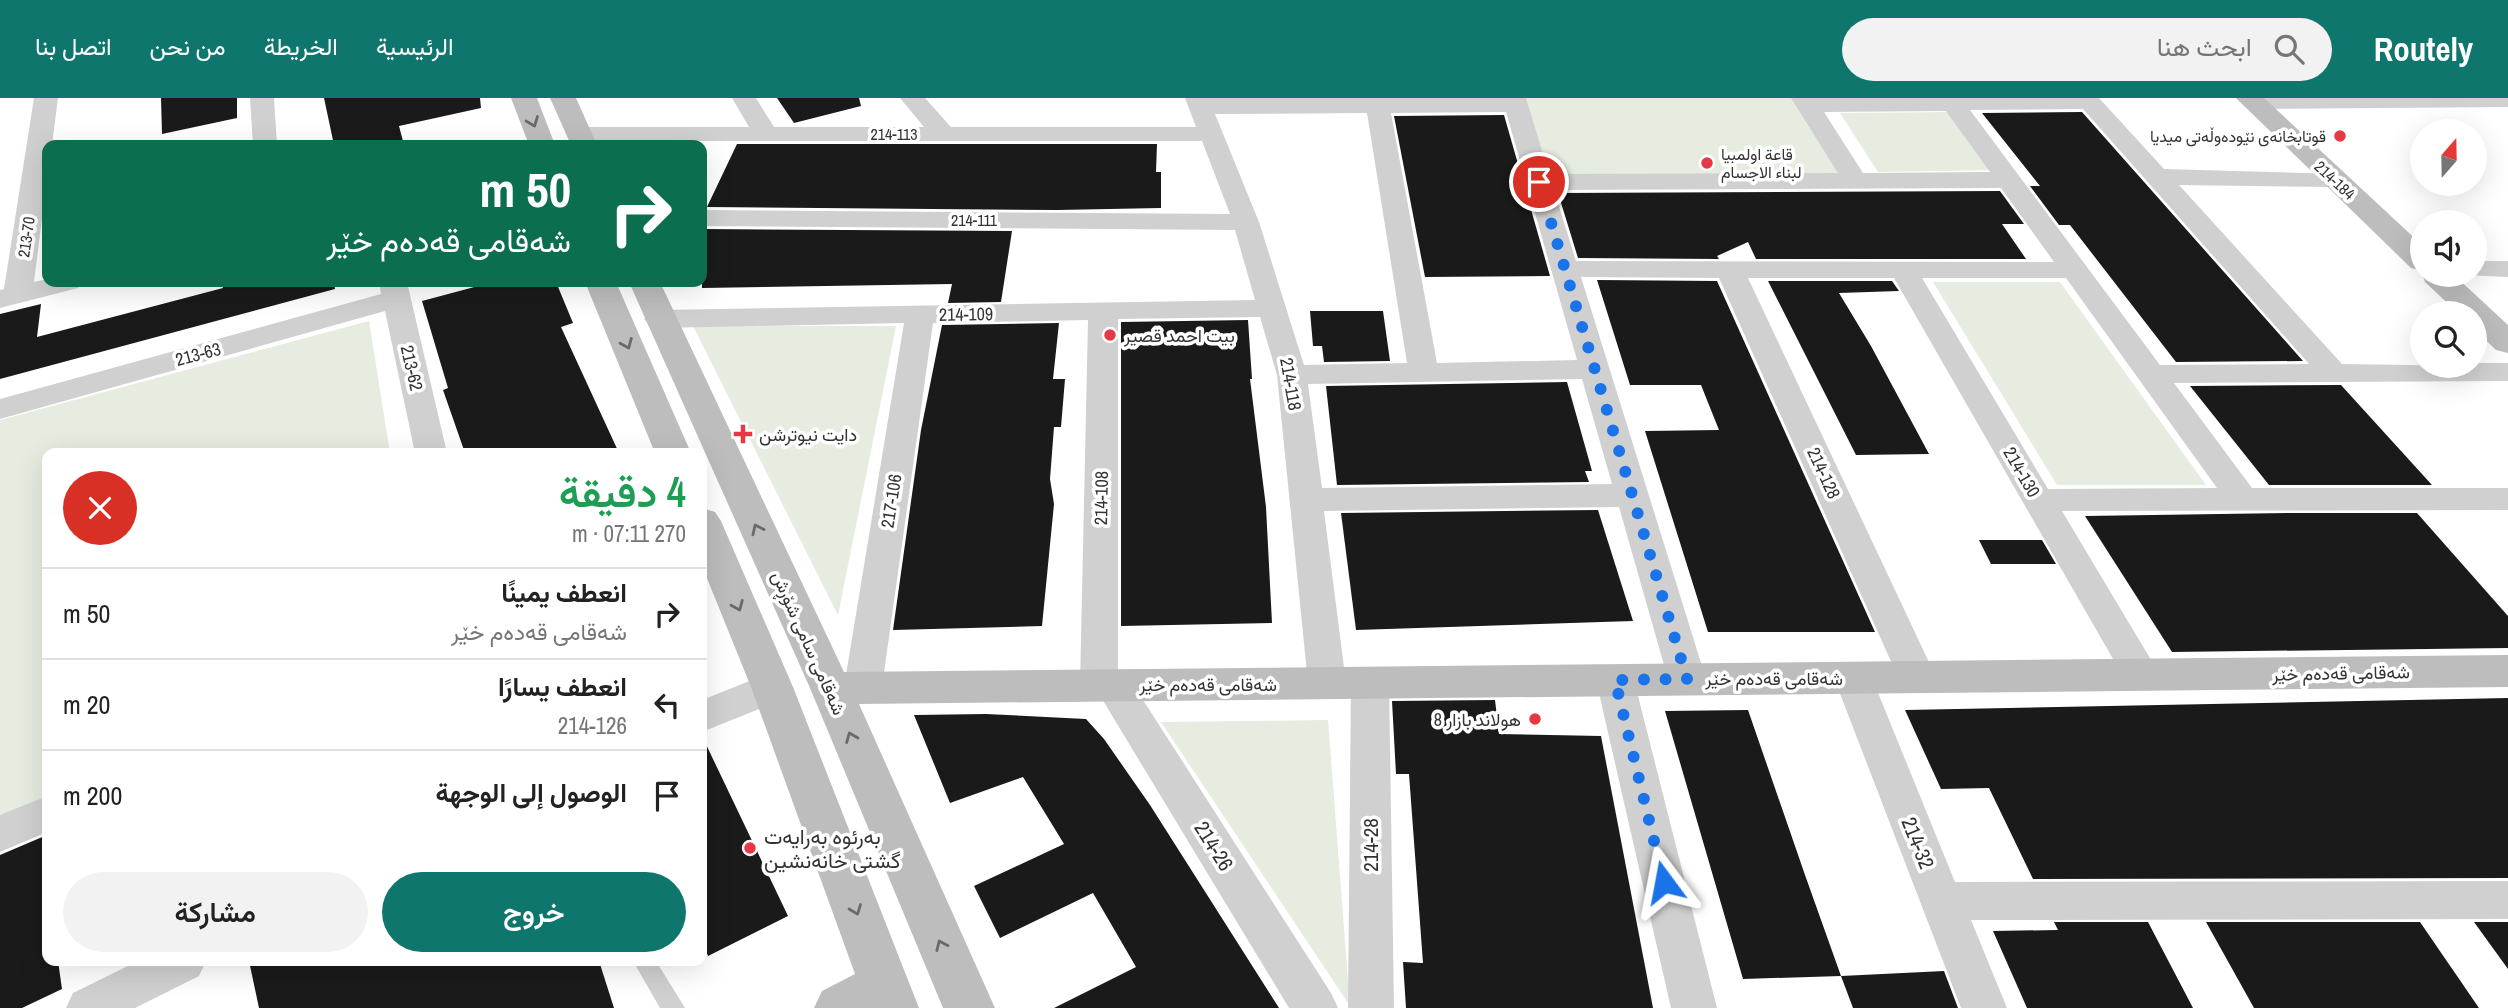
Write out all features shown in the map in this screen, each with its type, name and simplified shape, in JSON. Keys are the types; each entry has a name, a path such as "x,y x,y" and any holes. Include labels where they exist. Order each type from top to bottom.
{"main road":[{"path":"524,98 540,140"},
{"path":"563,98 581,140"},
{"name":"214-184","path":"2251,100 2410,251"},
{"path":"602,287 671,448"},
{"name":"شەقامی سامی شۆڕش","path":"646,287 659,319 847,687 969,1008"},
{"path":"2448,287 2508,343"},
{"path":"707,533 772,687 888,996 840,1008"},
{"name":"شەقامی قەدەم خێر","path":"847,687 2508,671"}],"street":[{"name":"213-70","path":"9,296 46,98"},
{"path":"262,98 265,140"},
{"path":"744,98 766,134"},
{"path":"912,98 944,134"},
{"path":"1805,102 1953,104 2088,100 2334,373"},
{"path":"2251,100 2508,100"},
{"path":"1198,103 1378,107 1516,101 1687,679"},
{"path":"1805,102 1855,180"},
{"name":"214-118","path":"1198,103 1246,222 1292,375 1327,683"},
{"path":"1953,104 2244,501"},
{"path":"1378,107 1423,370"},
{"name":"214-113","path":"581,140 766,134 1210,134"},
{"path":"2158,177 2334,179"},
{"path":"1539,182 2009,180"},
{"name":"214-111","path":"707,218 1246,222"},
{"path":"1565,269 2075,270"},
{"path":"2487,269 2508,269"},
{"name":"214-128","path":"1730,270 1917,677"},
{"name":"214-130","path":"1903,270 2141,675"},
{"path":"9,296 47,287"},
{"name":"213-63","path":"0,409 395,290"},
{"name":"213-62","path":"395,290 430,448"},
{"name":"214-109","path":"659,319 1273,308"},
{"name":"214-108","path":"1103,312 1106,685"},
{"name":"217-106","path":"847,687 919,315"},
{"path":"1292,375 1423,370 1595,369"},
{"path":"2151,374 2508,372"},
{"path":"1306,500 1632,495"},
{"path":"2038,500 2508,499"},
{"name":"214-32","path":"1853,677 1984,1008"},
{"path":"1615,680 1694,1008"},
{"name":"214-28","path":"1370,682 1371,1008"},
{"name":"214-26","path":"1106,685 1315,1008"},
{"path":"707,714 772,687"},
{"path":"0,834 42,815"},
{"path":"1942,901 2508,900"},
{"path":"89,1008 173,966"}],"lane":[{"path":"647,966 673,1008"}],"shaded area":[{"path":"1515,98 1803,98 1855,180 1539,182"},
{"path":"1953,112 1999,170 1878,172 1840,113"},
{"path":"1933,282 2060,282 2206,485 2057,485"},
{"path":"369,321 389,448 42,448 42,798 0,816 0,420"},
{"path":"693,326 896,326 838,615"},
{"path":"1328,720 1350,1006 1161,722"}],"building":[{"path":"161,98 237,98 237,118 162,134"},
{"path":"324,98 480,98 481,108 399,126 403,140 333,140"},
{"path":"777,98 859,98 861,106 794,123"},
{"path":"2082,112 2303,361 2176,362 2070,225 2059,225 2030,186 2040,186 1982,113"},
{"path":"1504,115 1550,276 1425,277 1394,116"},
{"path":"737,144 1157,144 1156,172 1161,172 1161,208 1057,210 707,207"},
{"path":"2000,191 2024,224 2002,224 2026,259 1756,259 1748,242 1717,256 1719,259 1578,258 1558,193"},
{"path":"707,229 1012,231 1001,302 948,303 952,284 702,288 707,287"},
{"path":"1597,280 1717,281 1875,632 1708,632 1645,431 1719,430 1701,385 1630,385"},
{"path":"1768,281 1892,281 1899,291 1839,293 1929,454 1856,455"},
{"path":"474,287 558,287 573,323 561,327 617,448 463,448 443,390 448,388 422,301"},
{"path":"223,288 335,289 0,379 0,314 41,304 37,337"},
{"path":"1310,311 1383,311 1390,361 1324,362 1322,346 1313,346"},
{"path":"1248,320 1250,379 1266,507 1272,623 1121,626 1121,322"},
{"path":"1059,323 1053,379 1065,379 1061,427 1054,427 1050,479 1054,504 1042,626 893,630 921,430 942,325"},
{"path":"1567,382 1592,471 1585,471 1589,482 1337,485 1326,386"},
{"path":"2341,385 2432,485 2269,485 2190,386"},
{"path":"1598,510 1633,621 1356,630 1341,513"},
{"path":"2417,513 2508,616 2508,648 2172,652 2085,516"},
{"path":"1979,540 2042,540 2056,564 1991,564"},
{"path":"2508,698 2508,878 2033,879 1989,788 1941,789 1905,710"},
{"path":"1495,700 1499,734 1601,736 1653,1008 1406,1008 1403,962 1423,963 1409,774 1396,774 1392,701"},
{"path":"1748,710 1841,976 1743,979 1665,711"},
{"path":"986,714 1086,719 1104,739 1150,805 1279,1008 1054,1008 1136,967 1093,893 1000,938 974,886 1064,844 1023,777 950,803 914,715"},
{"path":"707,746 788,916 708,956 707,954"},
{"path":"42,837 42,966 59,966 62,989 22,1008 0,1008 0,855"},
{"path":"2054,922 2148,922 2193,1008 2027,1008 1993,931 2058,930"},
{"path":"2206,922 2420,922 2479,1008 2254,1008"},
{"path":"2474,922 2508,922 2508,969"},
{"path":"250,966 601,966 614,1008 259,1008"},
{"path":"1944,971 1958,1008 1853,1008 1841,976"}],"place":[{"name":"قوتابخانەی نێودەوڵەتی میدیا","path":"2340,136"},
{"name":"قاعة اولمبيا لبناء الاجسام","path":"1707,163"},
{"name":"بيت احمد قصير","path":"1110,335"},
{"name":"دايت نيوترشن","path":"743,434"},
{"name":"هولاند بازار 8","path":"1535,719"},
{"name":"بەرئوە بەرایەت گشتی خانەنشین","path":"750,848"}],"route":[{"path":"1539,182 1687,679 1615,680 1664,882"}]}
